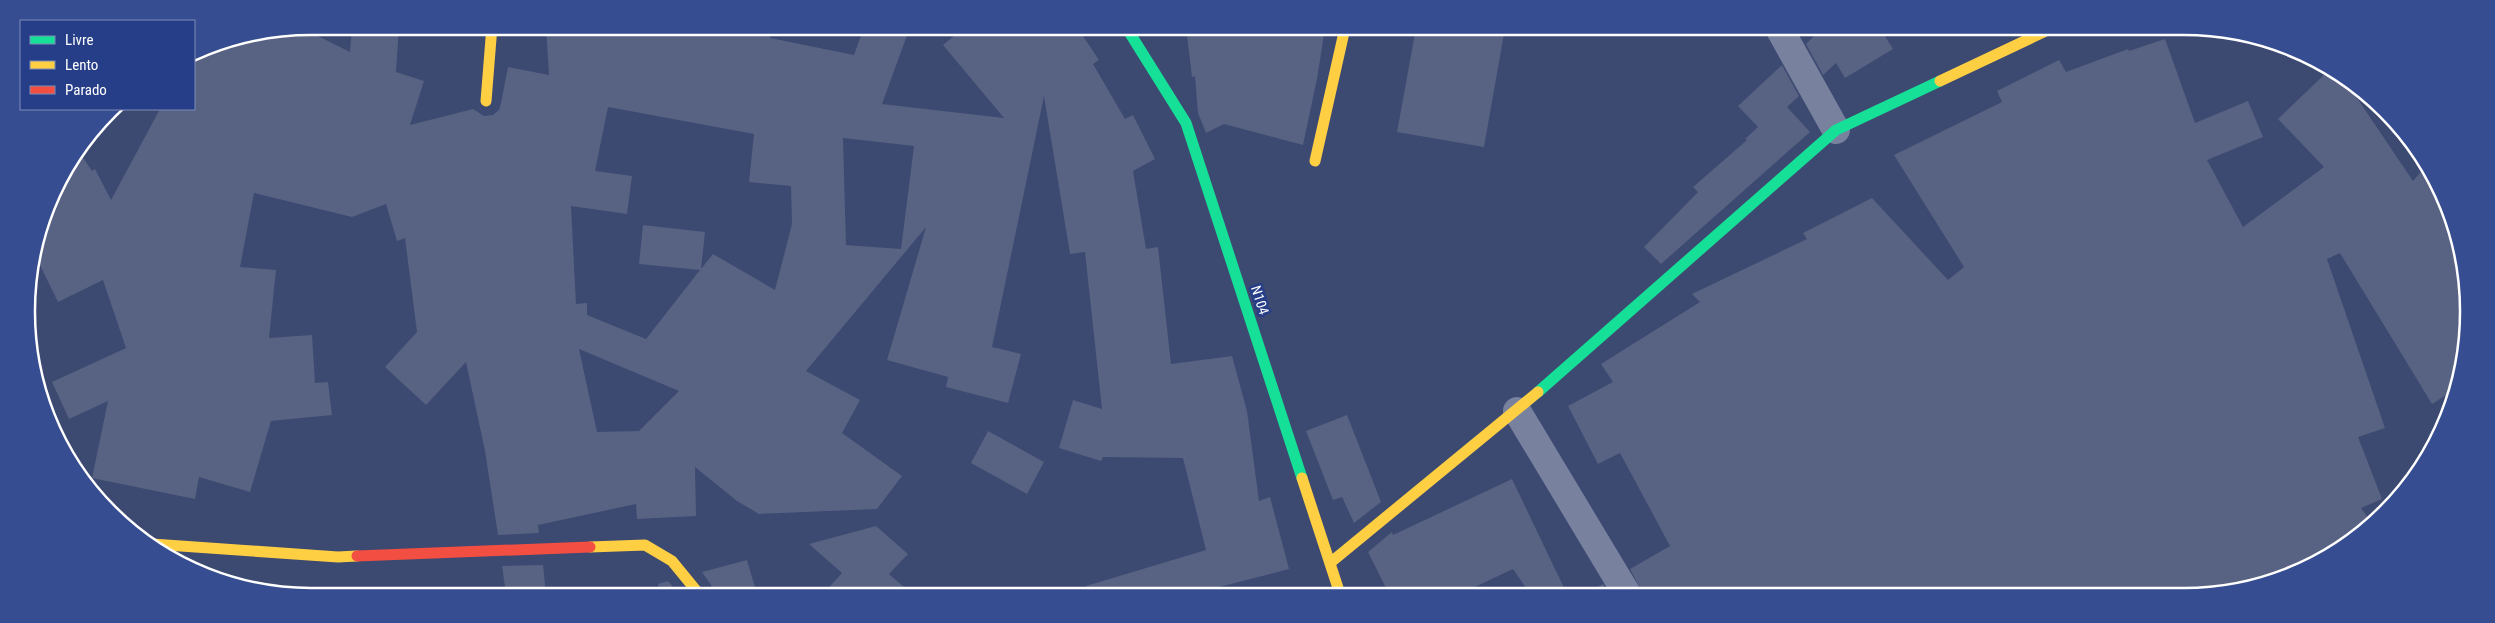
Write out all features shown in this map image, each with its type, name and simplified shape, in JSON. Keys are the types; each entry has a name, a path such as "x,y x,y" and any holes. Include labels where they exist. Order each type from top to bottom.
{"street":[{"path":"486,100 491,35"},
{"name":"N104","path":"1131,35 1186,123 1338,588"},
{"path":"1315,162 1343,35"},
{"path":"1783,35 1836,130"},
{"path":"1330,563 1517,412 1836,130 2035,35"},
{"path":"1517,412 1623,588"},
{"path":"164,545 338,557 646,545 672,562 694,588"}],"building":[{"path":"316,35 350,52 351,35 398,35 396,72 424,81 410,125 473,109 484,116 493,115 499,110 508,67 549,75 546,35 770,35 770,38 854,55 861,35 907,35 882,104 1004,118 943,45 955,35 1082,35 1099,60 1093,64 1125,119 1133,115 1155,159 1133,171 1146,249 1158,247 1171,364 1232,356 1247,411 1259,501 1270,497 1289,569 1215,588 1086,588 1086,586 1206,550 1183,458 1103,457 1101,461 1059,448 1073,400 1102,409 1085,252 1070,254 1044,96 992,347 1021,354 1008,403 946,387 948,377 887,360 926,227 806,371 860,400 842,433 902,476 877,509 759,514 737,501 695,467 696,516 637,519 636,504 538,525 539,533 498,535 485,451 466,362 426,405 385,367 417,332 405,238 397,241 386,204 352,217 254,193 240,267 276,270 269,338 312,335 315,383 328,382 332,415 271,421 250,492 199,477 195,499 92,478 108,401 69,419 52,382 126,348 103,280 58,302 39,263 44,240 56,206 72,173 83,157 92,171 95,169 111,200 159,110 195,110 195,61 240,44 258,40 275,37","holes":["608,107 754,134 749,182 791,186 792,224 775,290 713,254 701,269 705,232 643,225 639,264 700,270 646,339 587,315 587,303 576,304 571,206 627,214 632,176 595,171","843,138 914,146 901,249 846,245","579,349 679,391 639,431 597,432"]},
{"path":"1187,35 1324,35 1303,145 1224,124 1206,133 1198,113 1195,76 1192,77"},
{"path":"1415,35 1504,35 1484,147 1397,132"},
{"path":"1815,35 1884,35 1893,49 1845,78 1836,63 1823,75 1806,44"},
{"path":"2165,39 2195,123 2248,101 2263,137 2207,160 2243,227 2324,167 2278,119 2325,74 2349,90 2357,98 2413,181 2422,171 2423,173 2439,206 2451,240 2458,275 2460,312 2458,348 2447,395 2432,404 2340,253 2327,259 2385,428 2358,437 2382,499 2361,508 2368,517 2352,531 2322,551 2289,567 2255,579 2220,586 2184,588 1640,588 1630,569 1670,546 1620,453 1598,464 1568,406 1613,382 1601,364 1700,302 1692,294 1807,239 1803,233 1872,198 1948,280 1964,267 1894,155 2002,102 1997,91 2059,60 2066,72 2128,49 2129,51"},
{"path":"1782,65 1799,96 1787,107 1810,132 1661,264 1644,247 1698,192 1693,187 1747,140 1745,139 1758,127 1738,106"},
{"path":"1347,415 1381,502 1354,523 1342,497 1333,500 1306,431"},
{"path":"988,431 1044,462 1027,494 971,463"},
{"path":"1512,479 1564,588 1526,588 1513,569 1473,588 1386,588 1368,552 1392,532 1393,535"},
{"path":"876,526 908,554 889,574 905,588 828,588 842,573 809,544"},
{"path":"747,560 755,588 712,588 702,572"},
{"path":"543,565 545,588 505,588 502,566"},
{"path":"668,581 674,588 659,588 658,584"},
{"path":"1603,584 1605,588 1596,588"}],"traffic: fast":[{"path":"1131,35 1186,123 1302,478"},
{"path":"1538,392 1836,130 1940,81"}],"traffic: slow":[{"path":"486,101 491,35"},
{"path":"1315,161 1343,35"},
{"path":"1940,81 2037,35"},
{"path":"1330,563 1538,392"},
{"path":"1302,478 1338,588"},
{"path":"164,545 338,557 357,556"},
{"path":"590,547 645,545 672,561 694,588"}],"traffic: jam":[{"path":"357,556 590,547"}]}
